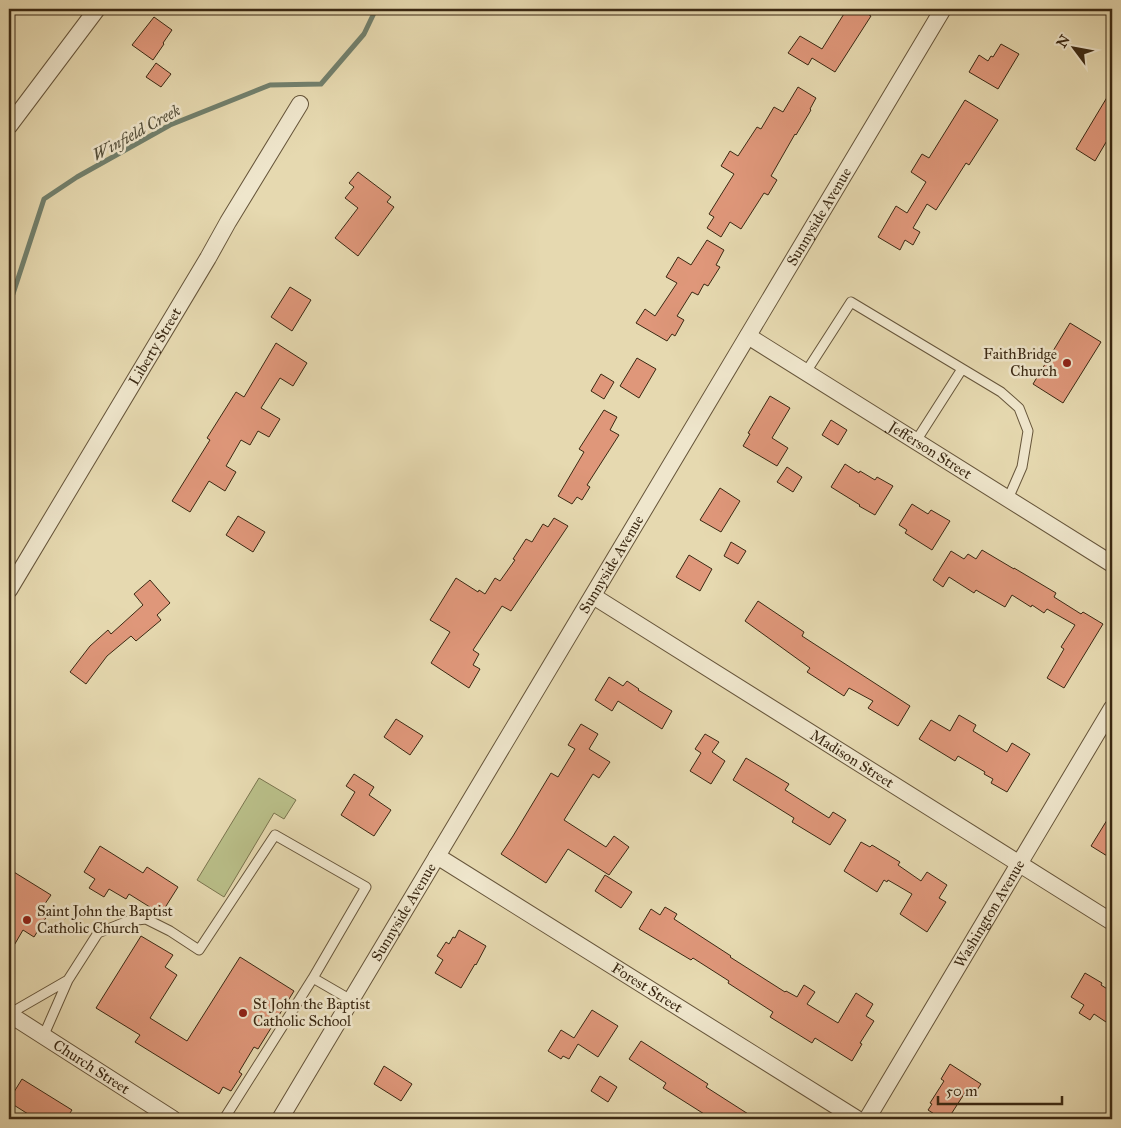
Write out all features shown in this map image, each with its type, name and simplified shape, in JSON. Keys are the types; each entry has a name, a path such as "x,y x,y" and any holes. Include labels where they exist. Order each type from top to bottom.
{"street":[{"path":"9,126 97,9"},
{"name":"Sunnyside Avenue","path":"280,1119 943,9"},
{"name":"Liberty Street","path":"9,588 300,104"},
{"name":"Jefferson Street","path":"748,336 1112,564"},
{"name":"Madison Street","path":"593,596 1112,922"},
{"name":"Washington Avenue","path":"867,1119 1112,708"},
{"name":"Forest Street","path":"437,856 856,1119"},
{"name":"Church Street","path":"9,1014 173,1119"}],"lane":[{"path":"806,372 851,302 1002,392 1019,408 1028,430 1022,467 1008,499"},
{"path":"916,441 962,369"},
{"path":"43,1037 68,980 98,933 128,921 146,919 170,931 199,950 275,835 366,888 313,978 224,1119"},
{"path":"313,978 351,1000"},
{"path":"9,1014 68,980"}],"green space":[{"path":"259,778 296,800 284,819 274,813 224,897 197,880"}],"building":[{"path":"847,9 869,9 866,13 871,16 835,72 812,58 808,65 788,53 800,36 822,49"},
{"path":"154,17 172,30 153,60 132,45"},
{"path":"1001,44 1019,54 998,89 969,72 979,55 988,61 991,56 993,57"},
{"path":"156,63 171,74 161,87 146,77"},
{"path":"798,87 816,98 811,110 771,176 777,180 768,195 764,193 741,229 730,222 721,237 707,228 714,217 709,214 734,174 721,166 730,151 738,156 757,127 761,129 774,107 783,112"},
{"path":"1112,89 1112,132 1095,161 1076,149"},
{"path":"965,100 998,120 969,165 966,163 936,210 927,204 913,228 920,232 913,245 905,240 900,250 878,237 896,206 907,213 926,182 911,172 922,154 929,158"},
{"path":"358,172 391,197 387,202 394,207 358,256 335,238 358,208 345,198 354,187 349,183"},
{"path":"707,240 724,250 716,265 720,267 708,286 704,284 698,295 692,292 677,316 684,320 675,336 672,334 667,341 636,323 645,309 655,316 677,283 666,277 678,257 691,265"},
{"path":"290,287 311,300 292,331 271,317"},
{"name":"FaithBridge Church","path":"1070,323 1101,342 1063,403 1033,384"},
{"path":"276,343 307,363 293,386 280,378 261,408 280,419 269,437 258,431 250,445 241,440 226,466 236,472 225,491 209,481 190,512 172,501 210,440 207,438 236,392 244,397"},
{"path":"637,358 656,369 639,398 620,386"},
{"path":"601,374 614,382 604,399 591,391"},
{"path":"770,396 790,408 772,438 788,448 777,466 743,446 750,434 748,433"},
{"path":"604,410 617,417 610,430 619,435 587,485 590,487 582,500 577,497 572,504 558,496 584,452 579,449"},
{"path":"831,420 847,430 838,445 822,435"},
{"path":"845,464 859,473 860,471 875,480 877,477 893,486 875,515 831,487"},
{"path":"787,467 802,477 793,492 777,482"},
{"path":"720,488 740,501 721,532 700,520"},
{"path":"912,504 928,514 931,510 950,521 932,550 905,533 907,530 899,525"},
{"path":"238,516 265,532 253,552 226,535"},
{"path":"554,518 568,526 511,611 502,606 473,650 479,654 473,665 480,669 469,688 431,663 450,632 430,620 456,578 478,592 479,590 485,594 495,578 500,581 515,560 513,559 526,539 532,542 543,524 548,527"},
{"path":"731,542 746,551 738,564 724,556"},
{"path":"982,550 1056,593 1054,597 1081,614 1083,612 1103,624 1064,688 1047,678 1064,649 1061,647 1075,625 1047,609 1044,613 1032,605 1031,607 1012,595 1005,607 976,590 974,593 949,577 943,587 933,580 951,551 964,559 968,554 976,559"},
{"path":"689,555 712,569 700,591 676,577"},
{"path":"150,580 170,603 157,615 161,620 136,641 131,636 107,656 86,684 70,672 90,646 108,630 111,634 143,605 134,594"},
{"path":"758,601 804,632 802,636 910,706 898,726 868,708 873,701 849,688 844,696 807,672 810,668 745,621"},
{"path":"609,677 623,686 627,681 672,711 662,729 618,701 612,711 595,700"},
{"path":"959,715 976,725 973,731 1007,752 1012,743 1030,754 1007,792 991,783 993,779 984,774 985,772 958,756 955,761 919,739 931,720 950,731"},
{"path":"396,719 423,736 410,755 384,737"},
{"path":"581,724 598,734 589,749 610,762 599,778 593,774 564,820 606,847 614,836 629,847 609,875 568,849 546,883 501,854 551,773 558,777 575,749 568,745"},
{"path":"705,734 719,742 712,752 725,761 711,784 690,771 701,753 695,749"},
{"path":"746,758 789,784 785,790 829,818 833,812 846,820 830,845 792,822 794,818 733,780"},
{"path":"354,774 374,787 369,795 391,810 374,836 341,815 355,792 346,786"},
{"path":"1112,812 1112,859 1091,846"},
{"path":"861,842 870,847 872,845 900,862 898,865 921,881 927,872 947,885 939,898 946,902 927,932 900,914 912,894 888,880 887,882 884,880 877,892 844,871"},
{"path":"100,846 143,873 147,867 178,887 161,914 129,894 126,899 109,889 104,897 89,888 95,879 84,872"},
{"name":"Saint John the Baptist Catholic Church","path":"9,869 51,895 42,908 49,913 34,937 23,930 9,954"},
{"path":"605,875 632,892 621,908 595,891"},
{"path":"665,907 677,914 674,919 785,992 797,997 804,985 815,992 807,1004 838,1023 856,993 873,1004 866,1016 874,1021 860,1043 862,1044 852,1061 815,1038 812,1043 770,1017 773,1012 728,983 729,981 693,958 691,960 639,929 651,909 660,915"},
{"path":"459,930 486,946 461,988 435,973 443,960 437,956 446,942 449,944"},
{"name":"St John the Baptist Catholic School","path":"141,936 173,955 165,967 177,975 150,1018 187,1041 240,957 294,991 258,1049 254,1047 239,1072 242,1074 231,1091 223,1087 219,1094 135,1042 140,1035 96,1008"},
{"path":"1085,973 1102,983 1101,985 1112,992 1112,1026 1094,1014 1090,1020 1079,1013 1084,1005 1071,997"},
{"path":"592,1010 618,1026 598,1057 578,1044 569,1059 563,1056 561,1059 548,1051 561,1030 574,1038"},
{"path":"641,1041 708,1084 706,1087 756,1119 712,1119 663,1088 666,1083 629,1059"},
{"path":"950,1064 981,1084 973,1096 966,1091 948,1119 942,1119 928,1110 932,1104 930,1103 944,1081 941,1079"},
{"path":"384,1066 412,1084 401,1101 374,1084"},
{"path":"600,1076 617,1087 608,1102 591,1091"},
{"path":"22,1079 72,1110 66,1119 36,1119 9,1102"}],"waterway":[{"name":"Winfield Creek","path":"9,306 44,199 77,177 170,125 270,85 321,84 364,34 376,9"}],"place":[{"name":"FaithBridge Church","path":"1067,363"},
{"name":"Saint John the Baptist Catholic Church","path":"27,920"},
{"name":"St John the Baptist Catholic School","path":"243,1013"}]}
